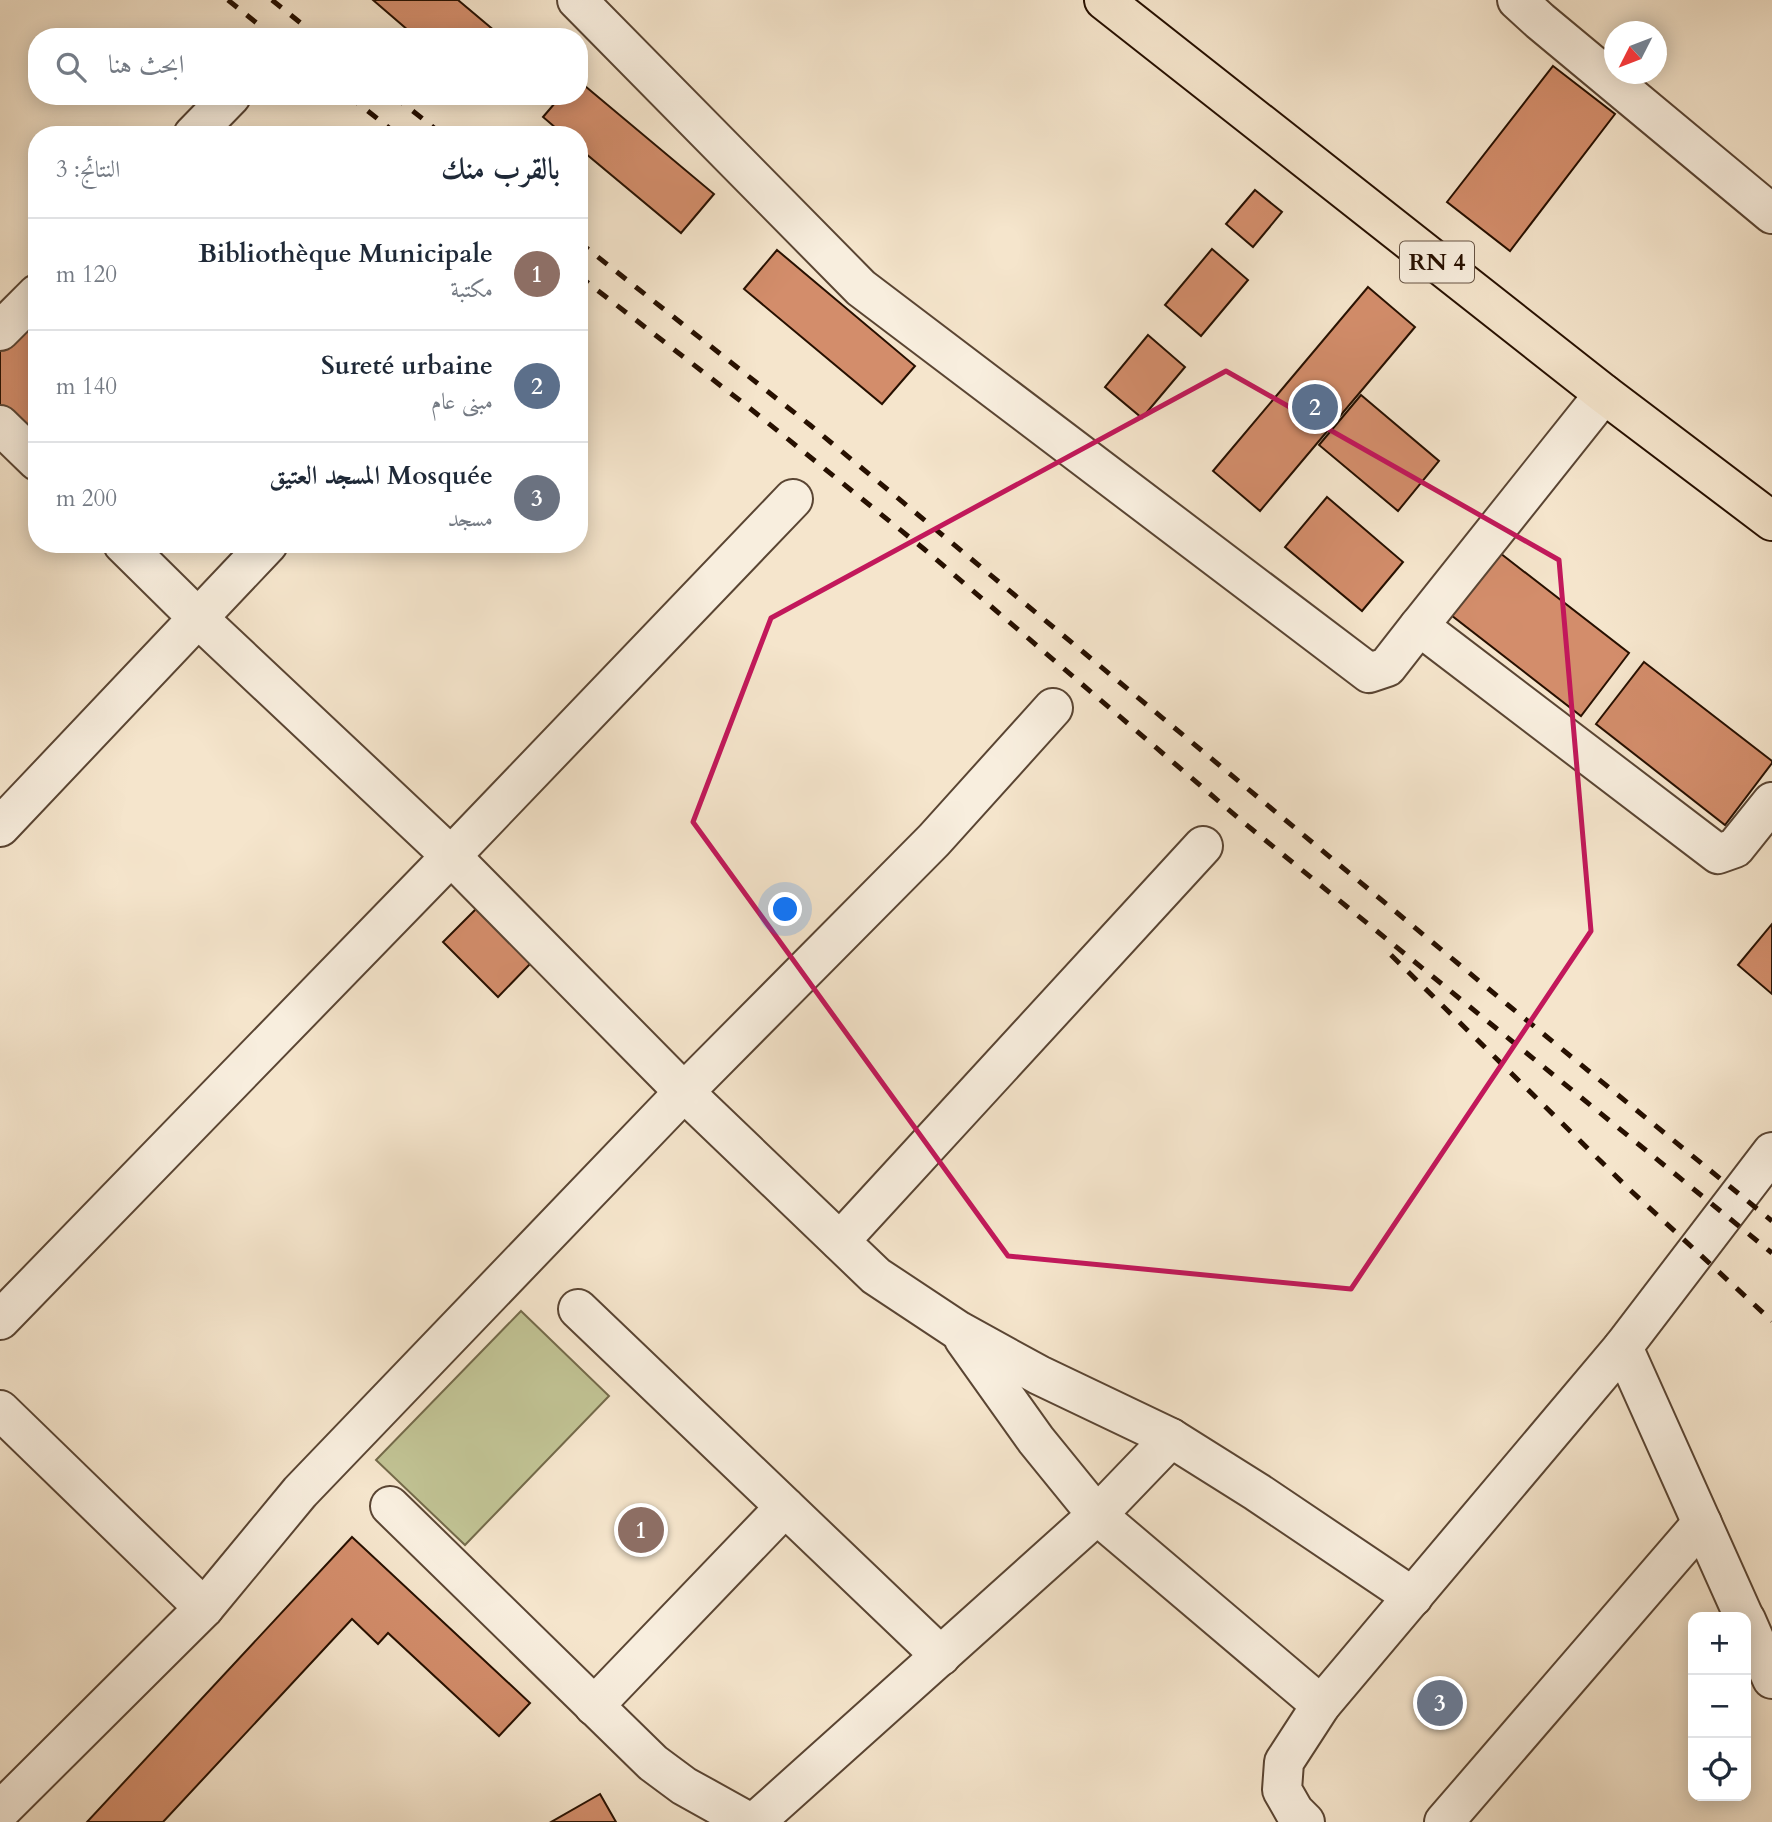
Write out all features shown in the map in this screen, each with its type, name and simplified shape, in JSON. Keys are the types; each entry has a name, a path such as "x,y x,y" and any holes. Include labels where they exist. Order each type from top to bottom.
{"main road":[{"name":"RN 4","path":"1104,0 1604,394 1772,521"}],"street":[{"path":"577,0 861,288 1369,673 1387,667 1604,394"},
{"path":"1517,0 1772,214"},
{"path":"202,126 222,105"},
{"path":"0,331 28,303"},
{"path":"0,425 28,452"},
{"path":"0,1320 793,499"},
{"path":"132,553 451,856 684,1092 876,1276 959,1331 1039,1375 1171,1438 1413,1597"},
{"path":"0,827 260,553"},
{"path":"1419,626 1718,854 1735,848 1772,802"},
{"path":"0,1811 204,1608 300,1492 684,1092 934,840 1053,708"},
{"path":"840,1241 1203,846"},
{"path":"1306,1822 1294,1811 1282,1790 1284,1762 1321,1705 1623,1347 1772,1152"},
{"path":"578,1309 941,1656"},
{"path":"959,1331 1036,1440 1097,1515 1321,1705"},
{"path":"1623,1347 1742,1612"},
{"path":"0,1410 204,1608"},
{"path":"755,1822 1097,1515 1171,1438"},
{"path":"390,1506 653,1763 668,1776 749,1822"},
{"path":"594,1706 785,1507"},
{"path":"1444,1822 1702,1523"},
{"path":"1751,1632 1772,1679"}],"highlighted area":[{"path":"1226,371 1559,560 1591,931 1351,1289 1008,1256 693,822 771,618"}],"green space":[{"path":"521,1311 609,1396 465,1545 376,1460"}],"building":[{"path":"373,0 458,0 491,28 406,28"},
{"path":"1553,66 1615,114 1510,251 1447,202"},
{"path":"588,89 714,194 681,233 588,156 588,126 554,126 543,117 553,105 588,105"},
{"path":"1255,190 1282,212 1253,247 1226,224"},
{"path":"1212,249 1248,280 1201,336 1165,305"},
{"path":"777,250 915,366 882,404 744,289"},
{"path":"1368,287 1415,327 1260,511 1213,471"},
{"path":"28,314 28,452 0,425 0,331"},
{"path":"1148,335 1185,367 1142,418 1105,387"},
{"path":"1361,395 1439,461 1398,511 1319,445"},
{"path":"1327,497 1403,562 1362,611 1285,547"},
{"path":"1500,553 1629,653 1581,716 1451,615"},
{"path":"1644,662 1772,761 1725,825 1596,724"},
{"path":"476,909 531,963 498,997 443,942"},
{"path":"1772,924 1772,994 1738,965"},
{"path":"352,1537 530,1703 499,1736 388,1633 378,1644 352,1619 163,1822 87,1822"},
{"path":"600,1794 616,1822 551,1822"}],"railway":[{"path":"228,0 263,28"},
{"path":"272,0 307,28"},
{"path":"360,105 387,126"},
{"path":"405,105 432,126"},
{"path":"588,249 810,425 1772,1221"},
{"path":"588,283 747,406 924,549 1243,822 1772,1253"},
{"path":"1391,955 1629,1189 1772,1321"}],"place":[{"name":"Sureté urbaine","path":"1315,407"},
{"name":"Bibliothèque Municipale","path":"641,1530"},
{"name":"Mosquée المسجد العتيق","path":"1440,1703"}]}
